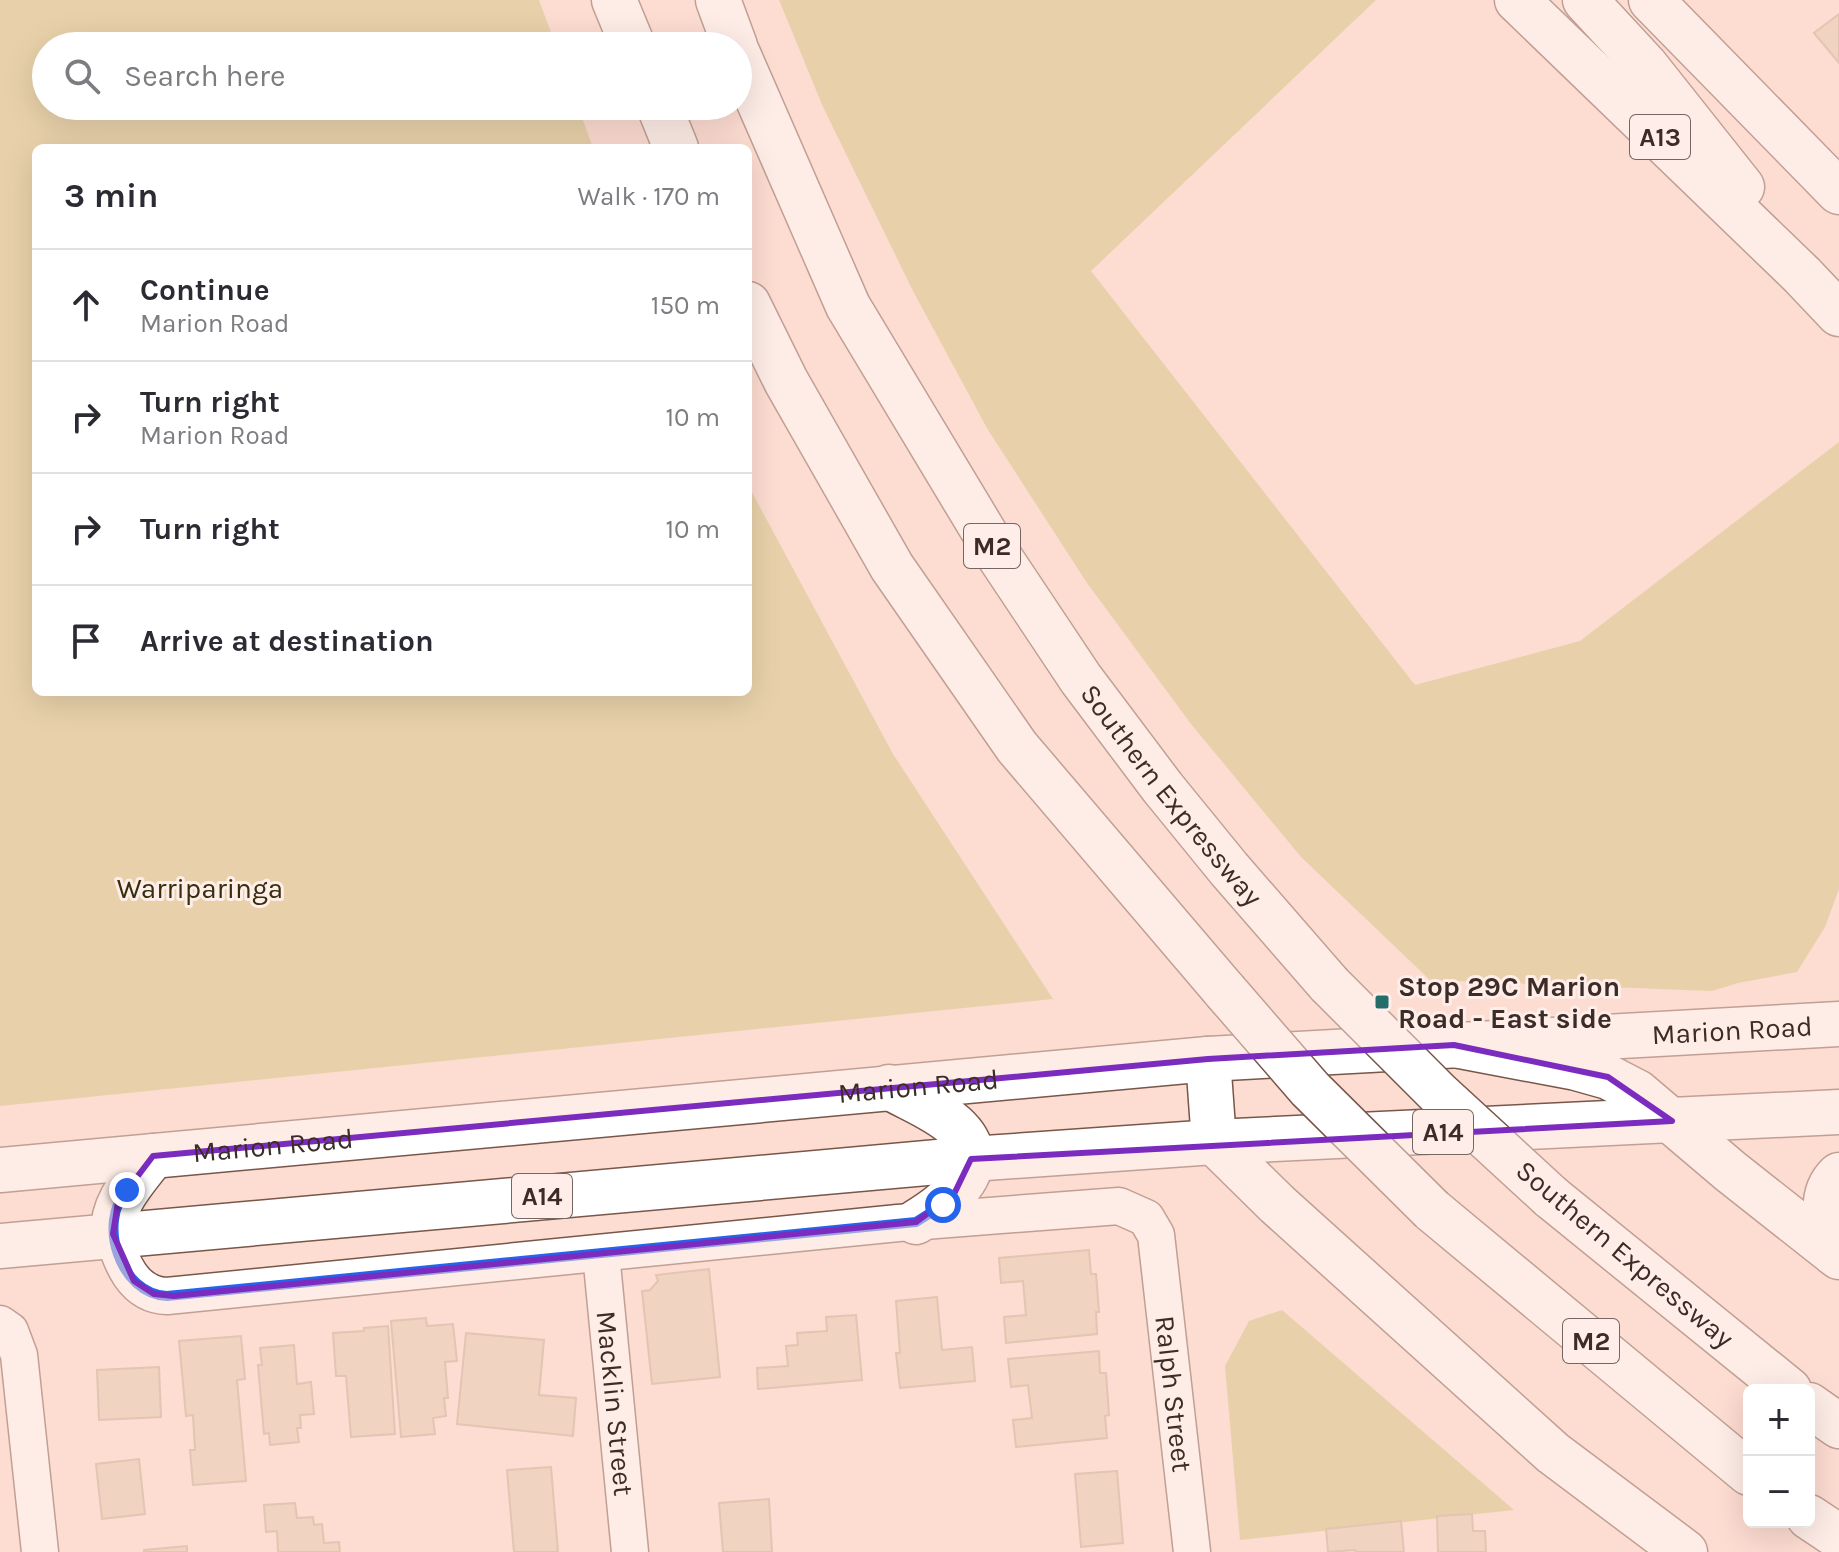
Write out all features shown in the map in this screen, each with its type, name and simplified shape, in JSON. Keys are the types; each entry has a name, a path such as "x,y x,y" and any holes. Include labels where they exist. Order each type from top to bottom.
{"main road":[{"path":"614,0 627,32"},
{"path":"718,0 730,32"},
{"name":"A13","path":"1517,0 1839,314"},
{"path":"1585,0 1646,66 1729,167 1802,275"},
{"path":"1651,0 1839,192"},
{"name":"Southern Expressway","path":"752,86 848,306 993,547 1081,679 1163,788 1329,984 1439,1094 1551,1197 1782,1384"},
{"path":"665,120 674,144"},
{"name":"M2","path":"752,312 786,381 892,567 1017,747 1225,991 1310,1089 1432,1210 1743,1468"},
{"name":"Marion Road","path":"0,1170 1208,1059 1839,1024"},
{"path":"1454,1045 1576,1068 1608,1077 1637,1092 1836,1255"},
{"path":"1208,1059 1214,1142 1277,1204 1553,1453 1685,1552"},
{"path":"889,1087 956,1126 965,1138 971,1159 965,1180 954,1194 916,1222"},
{"name":"A14","path":"0,1246 971,1159 1214,1142 1839,1112"},
{"path":"113,1234 118,1202 153,1156"},
{"path":"1836,1255 1825,1220 1828,1192 1839,1175"},
{"path":"1815,1409 1839,1426"},
{"path":"1815,1521 1839,1537"}],"street":[{"name":"Ralph Street","path":"916,1222 1119,1206 1146,1218 1156,1235 1192,1552"},
{"path":"113,1234 119,1254 134,1281 147,1292 160,1296 916,1222"},
{"name":"Macklin Street","path":"601,1254 630,1552"},
{"path":"0,1324 10,1331 19,1355 40,1552"}],"highlighted area":[{"path":"1454,1045 1608,1077 1672,1121 971,1159 954,1194 916,1222 174,1296 154,1294 134,1281 113,1234 118,1202 153,1156 1208,1059"}],"green space":[{"name":"Warriparinga","path":"0,0 539,0 551,32 32,32 32,120 583,120 592,144 32,144 32,696 752,696 752,492 893,754 1053,999 0,1106"},
{"path":"779,0 1376,0 1091,271 1415,685 1580,641 1839,442 1839,889 1825,927 1797,972 1712,991 1430,980 1301,857 1191,724 1087,583 988,430 913,291 823,107"},
{"path":"1282,1310 1514,1510 1240,1540 1225,1366 1249,1321"}],"building":[{"path":"1839,14 1839,63 1814,33"},
{"path":"1089,1250 1091,1274 1096,1274 1097,1334 1006,1343 1004,1317 1026,1315 1023,1281 1001,1283 999,1258"},
{"path":"709,1269 720,1377 652,1384 642,1291 650,1290 658,1281 656,1275"},
{"path":"937,1297 942,1350 972,1347 975,1381 900,1388 896,1301"},
{"path":"856,1315 862,1380 758,1389 757,1368 788,1366 786,1346 798,1345 797,1333 827,1331 826,1317"},
{"path":"426,1318 427,1326 453,1324 457,1361 445,1362 446,1416 433,1418 435,1434 401,1437 391,1321"},
{"path":"388,1326 395,1434 351,1437 346,1376 336,1376 333,1333"},
{"path":"466,1333 544,1340 539,1395 576,1398 573,1436 457,1424"},
{"path":"241,1336 245,1379 237,1380 246,1481 193,1485 190,1450 195,1450 193,1415 186,1416 179,1341"},
{"path":"294,1345 297,1384 311,1382 314,1414 300,1415 301,1428 297,1428 299,1442 270,1445 269,1433 264,1434 258,1365 262,1365 260,1348"},
{"path":"1099,1351 1100,1373 1106,1373 1107,1438 1016,1447 1013,1420 1032,1418 1028,1385 1011,1387 1008,1359"},
{"path":"159,1367 161,1417 99,1420 97,1370"},
{"path":"139,1459 145,1514 102,1519 96,1464"},
{"path":"551,1467 558,1552 514,1552 507,1470"},
{"path":"1117,1471 1123,1543 1081,1547 1075,1474"},
{"path":"769,1499 772,1552 723,1552 719,1503"},
{"path":"295,1503 297,1518 313,1517 314,1525 322,1524 324,1543 339,1542 340,1552 278,1552 277,1531 266,1532 264,1505"},
{"path":"1472,1514 1473,1531 1485,1531 1486,1552 1438,1552 1437,1516"},
{"path":"1401,1521 1404,1552 1328,1552 1326,1529"},
{"path":"187,1546 187,1552 144,1552 144,1550"}],"place":[{"name":"Stop 29C Marion Road - East side","path":"1382,1002"}],"route":[{"path":"127,1190 118,1202 112,1225 119,1254 128,1273 141,1288 167,1296 916,1222 943,1205"}]}
